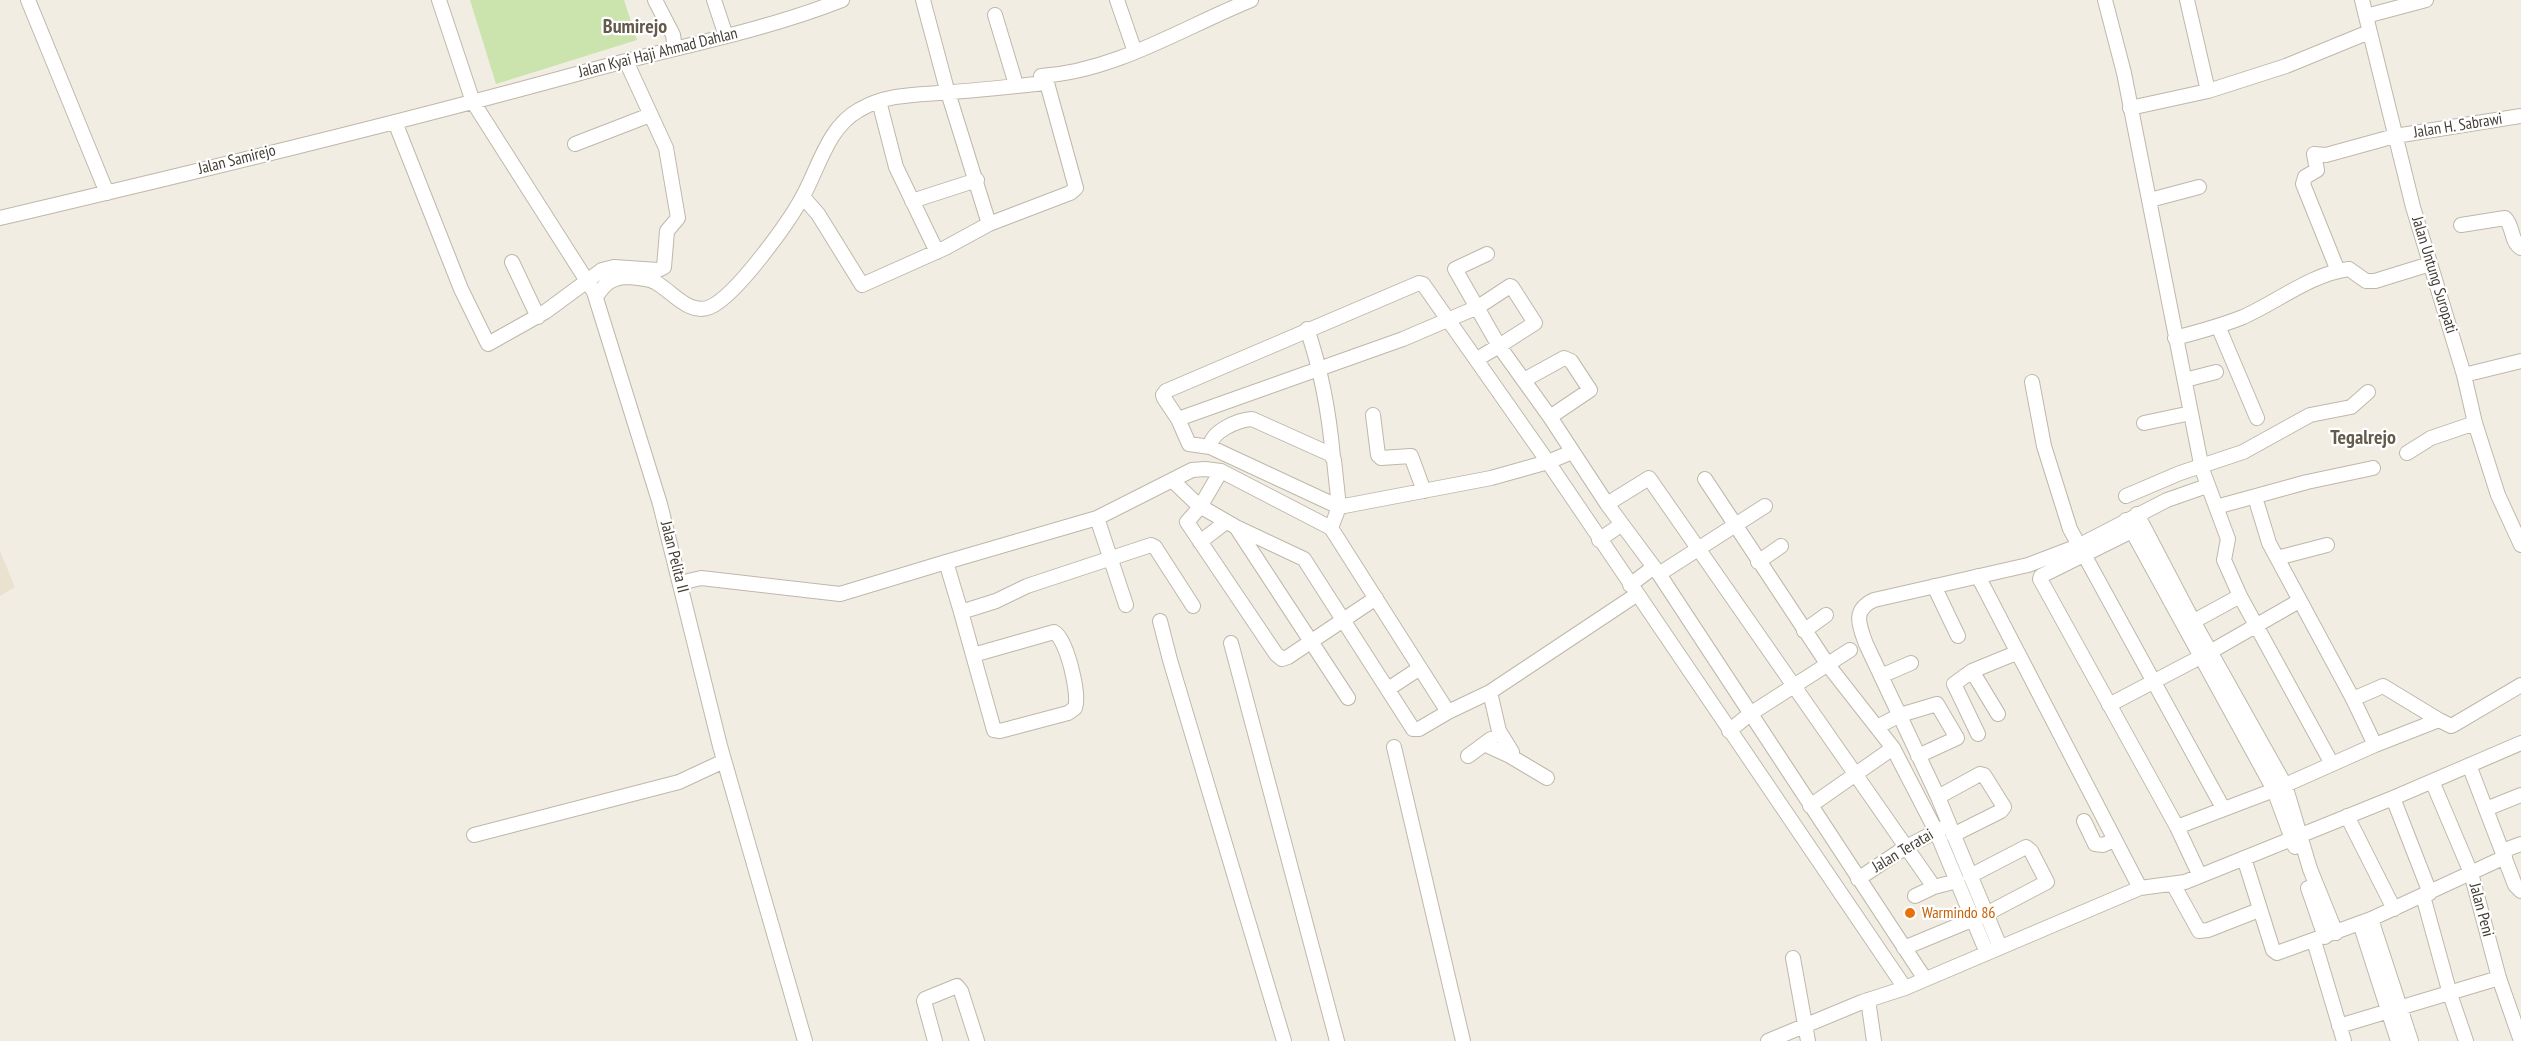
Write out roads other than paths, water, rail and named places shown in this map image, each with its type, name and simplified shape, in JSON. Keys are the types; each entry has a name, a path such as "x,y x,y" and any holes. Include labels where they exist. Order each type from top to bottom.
{"street":[{"path":"28,0 107,193"},
{"name":"Jalan Pelita II","path":"439,0 473,102 592,289 660,504 724,762 806,1041"},
{"path":"656,0 673,35 675,49"},
{"path":"714,0 726,36"},
{"name":"Jalan Kyai Haji Ahmad Dahlan","path":"473,102 726,36 842,0"},
{"path":"923,0 947,88 989,224"},
{"path":"1117,0 1135,52"},
{"path":"947,88 1047,80 1090,68 1135,52 1228,4 1251,0"},
{"path":"2105,0 2150,200 2175,338 2204,475 2228,540 2224,560 2240,596 2258,625 2332,764"},
{"path":"2187,0 2208,91"},
{"name":"Jalan Untung Suropati","path":"2362,0 2395,136 2430,264 2464,375 2475,423 2498,495 2521,545"},
{"path":"2366,16 2426,0"},
{"path":"995,15 1014,78"},
{"path":"2130,108 2208,91 2286,66 2369,32"},
{"path":"395,122 461,289 488,344 537,316 592,289 621,277 655,275 664,267 667,231 678,218 666,148 626,61"},
{"path":"655,275 679,300 697,309 709,308 722,301 737,287 803,197 833,135 843,122 861,108 893,96 1014,78 1047,80"},
{"path":"803,197 818,214 862,285 937,252 989,224 1070,193 1076,188 1047,80"},
{"path":"879,101 896,167 937,252"},
{"name":"Jalan Samirejo","path":"0,218 473,102"},
{"path":"575,144 650,115"},
{"name":"Jalan H. Sabrawi","path":"2338,271 2303,184 2305,177 2317,170 2314,154 2326,155 2395,136 2521,116"},
{"path":"912,201 977,180"},
{"path":"2150,200 2199,187"},
{"path":"2461,225 2505,218 2514,240 2521,249"},
{"path":"1487,254 1455,269 1499,346 1550,417 1607,504 1657,571 1925,979"},
{"path":"512,262 537,316"},
{"path":"2175,338 2243,317 2298,288 2338,271 2349,269 2366,281 2375,281 2430,264"},
{"path":"1336,517 1210,447 1189,444 1178,419 1164,398 1164,392 1307,329 1419,283 1423,284 1548,462 1729,732 1905,988"},
{"path":"1178,419 1403,339 1478,307 1510,286 1534,320 1534,325 1477,359"},
{"path":"2218,326 2257,418"},
{"path":"1307,329 1320,368 1327,401 1336,517 1376,598 1448,712"},
{"path":"1524,380 1564,358 1571,361 1590,390 1550,417"},
{"path":"2464,375 2521,361"},
{"path":"2185,380 2216,372"},
{"path":"2032,382 2044,446 2070,529 2223,808"},
{"path":"2000,947 1980,917 1945,830 1938,797 1897,717 1860,629 1860,610 1874,600 2028,565 2079,548 2134,523 2204,475 2310,415 2351,407 2368,392"},
{"path":"2144,423 2191,413"},
{"path":"1373,415 1378,455 1381,458 1409,455 1413,457 1424,491"},
{"path":"1210,447 1211,439 1221,430 1252,419 1333,457"},
{"path":"2406,453 2431,438 2475,423"},
{"path":"678,572 701,578 840,594 1102,516 1192,470 1221,471 1336,517 1424,491 1491,478 1548,462 1572,452"},
{"path":"2216,507 2307,482 2373,468"},
{"path":"1221,471 1200,507 1187,522 1276,654 1285,658 1312,643 1343,618 1376,598"},
{"path":"2126,496 2204,475"},
{"path":"1607,504 1649,478 1934,887"},
{"path":"1705,479 1804,631 1893,748 1945,830"},
{"path":"1172,480 1200,507 1304,559 1413,729 1419,729 1490,692 1657,571 1698,549 1765,506"},
{"path":"2255,497 2263,528 2277,558 2353,699 2375,745"},
{"path":"1102,516 1130,607"},
{"path":"2134,523 2280,787 2297,836 2325,937 2339,1026 2344,1041"},
{"path":"1200,542 1231,524"},
{"path":"1231,524 1259,561 1348,698"},
{"path":"1599,540 1622,524"},
{"path":"961,612 996,601 1035,583 1154,545 1193,606"},
{"path":"2277,558 2326,545"},
{"path":"1758,562 1782,546"},
{"path":"1259,561 1281,548"},
{"path":"2079,548 2040,579 2176,827 2200,876"},
{"path":"946,562 973,655 996,731 1068,713 1075,708 1077,694 1062,639 1054,632 973,655"},
{"path":"1978,576 2140,888"},
{"path":"1934,586 1958,636"},
{"path":"2188,624 2240,596"},
{"path":"2109,705 2299,601"},
{"path":"1804,631 1826,615"},
{"path":"1160,621 1173,672 1284,1041"},
{"path":"1231,643 1337,1041"},
{"path":"1729,732 1750,714 1850,650"},
{"path":"1978,734 1954,688 1955,681 2016,652"},
{"path":"1881,676 1911,663"},
{"path":"1388,689 1420,668"},
{"path":"1972,671 1998,714"},
{"path":"2353,699 2383,687 2448,725 2455,724 2521,686"},
{"path":"1490,692 1499,731 1512,749 1510,756"},
{"path":"1876,727 1897,717 1937,704 1956,735 1955,740 1918,756"},
{"path":"2176,827 2280,787 2375,745 2439,720"},
{"path":"1468,756 1486,745 1499,731"},
{"path":"1768,1041 1868,1000 1905,988 2140,888 2173,884 2200,876 2393,798 2521,743"},
{"path":"1486,745 1547,778"},
{"path":"1394,747 1463,1041"},
{"path":"1810,806 1893,748"},
{"path":"474,835 679,782 724,762"},
{"path":"2469,765 2515,885 2521,891"},
{"name":"Jalan Teratai","path":"1858,879 1906,847 1945,830 2001,811 2004,807 1984,774 1938,797"},
{"name":"Jalan Peni","path":"2432,781 2471,873 2499,978 2521,1041"},
{"path":"2486,808 2521,795"},
{"path":"2393,798 2426,894 2451,994 2466,1041"},
{"path":"2348,816 2394,909"},
{"path":"2084,821 2095,844 2103,845 2114,840"},
{"path":"1810,851 1831,838"},
{"path":"2244,858 2259,910 2273,950 2277,953 2325,937 2394,909 2471,873 2521,844"},
{"path":"1904,948 1980,917 2047,882 2031,851 2026,847 1964,879 1934,887 1914,896"},
{"path":"2173,884 2199,931 2208,930 2259,910"},
{"path":"1980,917 1987,952"},
{"path":"2365,921 2394,1010 2411,1041"},
{"path":"1793,958 1808,1041"},
{"path":"2339,1026 2499,978"},
{"path":"935,1041 924,1001 957,986 961,991 977,1041"},
{"path":"1868,1000 1874,1041"},
{"path":"2394,1010 2398,1041"}],"place":[{"name":"Warmindo 86","path":"1910,913"}],"district":[{"name":"Bumirejo","path":"635,27"},
{"name":"Tegalrejo","path":"2363,438"}]}
